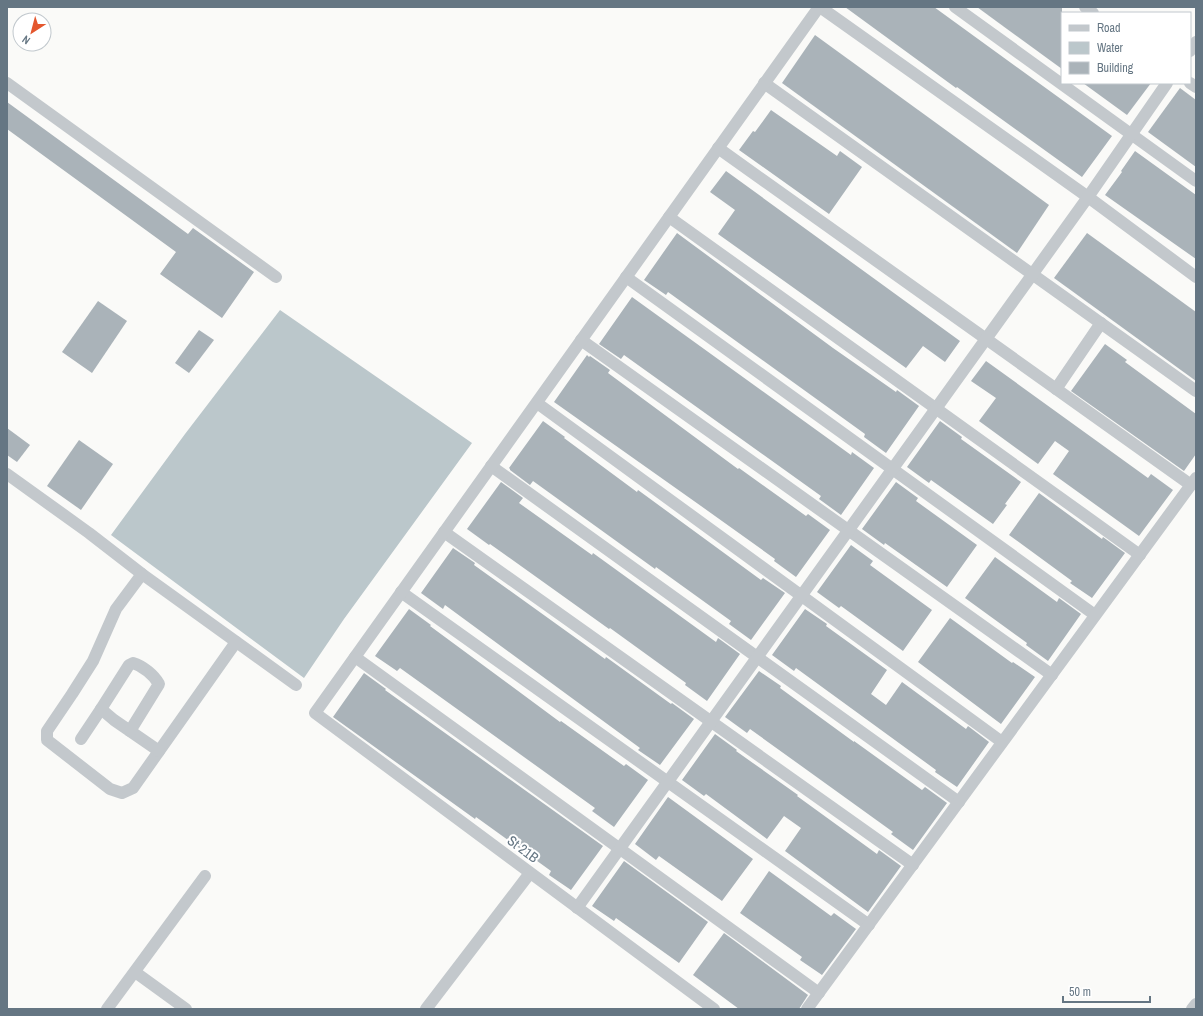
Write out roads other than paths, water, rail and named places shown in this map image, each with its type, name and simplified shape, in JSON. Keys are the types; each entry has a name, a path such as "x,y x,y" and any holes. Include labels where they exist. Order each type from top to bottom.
{"street":[{"path":"819,993 355,657 764,83 820,7 1088,197 1196,277"},
{"path":"955,7 1061,83"},
{"path":"7,82 276,277"},
{"path":"764,83 1196,391"},
{"path":"1062,84 1196,181"},
{"path":"577,908 1088,197 1166,84"},
{"path":"718,148 1056,389 1193,481 807,1009"},
{"path":"669,217 1140,555"},
{"path":"626,277 1095,615"},
{"path":"1056,389 1101,323"},
{"path":"581,340 1052,675"},
{"path":"537,402 1002,742"},
{"path":"491,466 959,802"},
{"path":"7,474 296,685"},
{"path":"444,532 913,865"},
{"path":"142,574 116,609 93,661 47,731 47,740 110,789 122,793 133,788 236,642"},
{"path":"401,592 869,925"},
{"name":"St 21B","path":"355,657 315,713 714,1009"},
{"path":"81,739 128,665 134,663 153,676 159,684 130,731"},
{"path":"101,709 159,751"},
{"path":"426,1009 530,873"},
{"path":"107,1009 205,876"},
{"path":"135,972 186,1009"},
{"path":"1192,1009 1196,1004"}],"water":[{"path":"280,310 472,443 344,619 304,678 111,535 185,434"}]}
